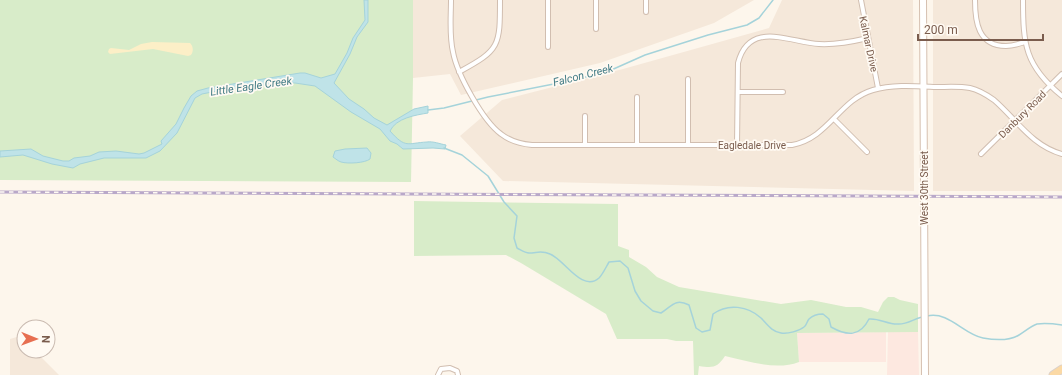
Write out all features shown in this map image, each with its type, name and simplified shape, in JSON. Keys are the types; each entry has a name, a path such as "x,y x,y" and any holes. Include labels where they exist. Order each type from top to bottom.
{"main road":[{"name":"West 30th Street","path":"923,0 924,375"},
{"path":"1054,375 1062,369"}],"street":[{"name":"Eagledale Drive","path":"451,0 451,37 454,58 459,72 472,96 495,129 506,138 515,142 530,145 786,145 799,143 815,136 854,99 867,92 878,88 924,86 962,87 979,91 996,102 1044,147 1062,154"},
{"path":"459,72 486,56 497,42 500,29 500,0"},
{"path":"548,0 548,47"},
{"path":"596,0 596,29"},
{"path":"646,0 646,12"},
{"name":"Kalmar Drive","path":"861,0 878,88"},
{"path":"975,0 976,25 986,38 1003,46 1025,42"},
{"path":"1023,0 1023,31 1025,42 1033,63 1050,85 1062,96"},
{"path":"737,145 738,67 740,56 748,45 757,38 766,36 774,36 809,43 830,44 868,38"},
{"name":"Danbury Road","path":"981,154 1062,74"},
{"path":"688,79 688,145"},
{"path":"738,92 783,92"},
{"path":"637,97 637,145"},
{"path":"585,116 585,145"},
{"path":"834,119 867,152"},
{"path":"438,375 441,369 450,368 457,371 458,375"}],"shaded area":[{"path":"413,0 754,0 714,23 600,63 461,95 450,74 413,78"},
{"path":"782,0 913,0 914,191 503,181 460,136 502,100 623,69 769,28"},
{"path":"933,0 1062,0 1062,191 933,191"},
{"path":"886,332 886,362 799,362 797,333"},
{"path":"888,332 918,332 919,375 887,375"},
{"path":"16,337 16,359 43,359 59,375 10,375 10,339"}],"green space":[{"path":"0,0 413,0 411,182 0,180"},
{"path":"414,201 618,204 618,246 629,250 629,257 646,267 657,277 679,287 781,304 811,300 846,307 861,307 878,312 883,302 888,297 894,297 918,304 918,332 797,333 799,362 781,366 762,364 725,356 717,365 708,367 699,366 698,375 694,375 693,341 676,341 667,339 617,339 606,314 506,255 414,256"}],"sand":[{"path":"152,42 190,43 193,52 188,56 153,49 110,54 108,52 111,48 129,50 141,44"}],"water":[{"path":"364,0 368,0 368,22 357,37 350,54 334,83 349,99 374,118 387,125 414,109 428,106 428,113 401,120 390,131 403,143 411,144 434,142 446,145 445,149 403,149 390,141 380,129 351,112 315,86 295,83 281,83 222,90 202,94 195,98 177,133 160,151 146,158 104,158 80,164 73,168 52,164 23,155 0,157 0,151 31,149 43,156 63,161 90,156 99,152 116,151 139,154 144,153 162,144 161,141 176,124 191,96 197,91 300,73 321,78 335,74 347,53 353,38 365,20"},
{"path":"367,148 371,153 370,159 368,160 356,163 344,163 333,157 335,151"}],"waterway":[{"name":"Falcon Creek","path":"428,110 444,108 488,97 574,80 609,71 645,55 708,35 747,25 759,18 773,0"},
{"name":"Little Eagle Creek","path":"444,148 462,155 488,176 504,202 517,216 514,238 517,248 528,253 542,252 550,254 573,274 586,281 593,281 599,278 609,262 620,261 628,268 635,291 641,301 653,311 661,313 674,304 680,302 689,305 696,328 702,332 710,330 713,314 725,308 731,307 738,307 750,311 761,318 772,329 784,333 793,332 802,328 808,320 819,314 823,314 829,319 831,327 848,333 857,332 862,329 869,319 876,319 893,324 901,324 922,317"},
{"name":"Little Eagle Creek","path":"927,316 935,315 942,317 976,336 1001,340 1015,337 1037,324 1062,325"}],"railway":[{"path":"0,192 1062,197"}]}
